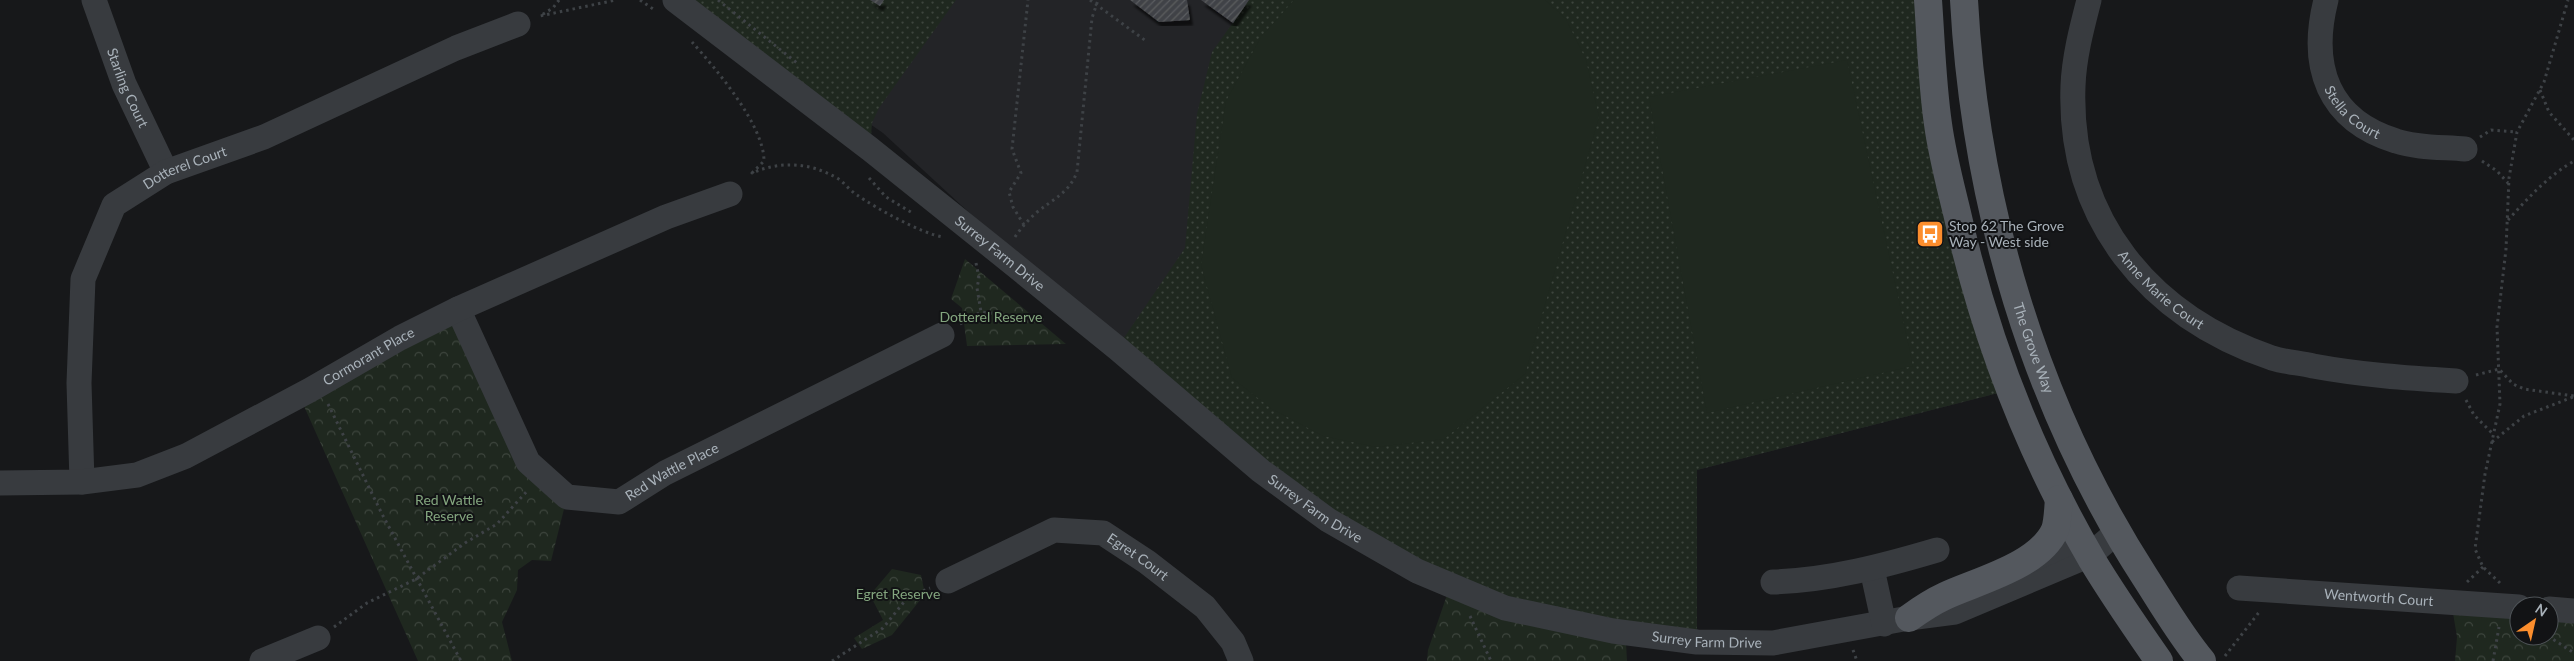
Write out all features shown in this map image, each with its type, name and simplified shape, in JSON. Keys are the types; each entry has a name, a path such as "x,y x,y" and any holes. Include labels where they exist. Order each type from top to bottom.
{"main road":[{"path":"1928,0 1938,124 1966,255 1998,360 2020,417 2059,499 2085,547 2159,661"},
{"name":"The Grove Way","path":"1964,0 1974,114 1983,166 2007,271 2059,419 2117,532 2166,609 2214,659"},
{"path":"1896,621 1946,596 2016,567 2042,546 2052,535 2056,523 2059,499"},
{"path":"2085,547 2117,532"}],"street":[{"name":"Starling Court","path":"94,0 124,84 166,172"},
{"name":"Surrey Farm Drive","path":"675,0 854,137 1001,254 1105,338 1261,471 1328,520 1417,571 1505,608 1613,631 1774,652 1896,621 1936,616 1976,604 2085,547"},
{"name":"Anne Marie Court","path":"2089,0 2073,86 2076,135 2085,185 2104,227 2136,272 2174,309 2218,335 2273,358 2371,376 2456,381"},
{"name":"Stella Court","path":"2326,0 2319,37 2323,74 2340,108 2362,128 2398,142 2465,149"},
{"name":"Dotterel Court","path":"82,482 78,383 83,280 114,205 166,172 264,137 456,48 518,24"},
{"name":"Cormorant Place","path":"0,483 82,482 137,475 186,456 318,385 400,338 458,309 666,217 730,194"},
{"name":"Red Wattle Place","path":"458,309 528,462 567,497 619,502 666,473 942,335"},
{"name":"Egret Court","path":"948,581 1054,530 1103,533 1147,562 1205,607 1233,642 1241,661"},
{"path":"2016,567 2085,547"},
{"path":"1773,582 1797,581 1872,570 1937,550"},
{"path":"1872,570 1896,621"},
{"name":"Wentworth Court","path":"2239,588 2507,599"},
{"path":"2559,610 2574,611"},
{"path":"262,661 318,638"}],"path":[{"path":"559,0 554,8 540,16 616,0"},
{"path":"1024,225 1013,207 1009,192 1021,173 1012,149 1028,0"},
{"path":"1090,0 1146,41"},
{"path":"1001,254 1024,225 1062,196 1072,184 1078,172 1095,4 1098,0"},
{"path":"2494,661 2507,599 2483,567 2475,549 2485,474 2500,404 2497,327 2506,249 2508,178 2517,132 2540,90 2568,0"},
{"path":"687,37 703,55 757,128 764,148 764,161 752,173 781,164 801,165 824,172 838,178 871,205 936,236 947,238"},
{"path":"2540,90 2549,112 2574,140"},
{"path":"2507,221 2529,196 2558,170 2574,161"},
{"path":"972,256 977,264 979,278 977,288 981,312 1053,321"},
{"path":"2493,434 2474,414 2456,381 2499,369"},
{"path":"2499,369 2513,384 2524,390 2574,396"},
{"path":"318,385 416,579 461,661"},
{"path":"2492,443 2524,416 2574,396"},
{"path":"318,638 368,603 416,579 464,543 497,524 543,476"},
{"path":"832,661 883,628 908,597 948,581"},
{"path":"2214,659 2275,590"},
{"path":"1469,616 1491,661"},
{"path":"2559,643 2574,653"}],"shaded area":[{"path":"689,0 1929,0 1934,75 2010,390 1697,470 1697,642 1105,338 883,133"}],"green space":[{"path":"674,0 956,0 879,108 872,123 870,149"},
{"path":"1249,0 1929,0 1934,75 2010,390 1697,470 1697,642 1505,608 1328,520 1117,348 1185,248 1197,114 1212,52"},
{"path":"1294,0 1545,0 1566,19 1586,60 1599,117 1525,374 1444,439 1376,447 1323,436 1272,409 1232,378 1201,265 1226,101 1261,37"},
{"path":"1847,60 1913,366 1707,413 1649,97"},
{"name":"Dotterel Reserve","path":"965,259 1066,344 967,346 962,308 951,299"},
{"name":"Red Wattle Reserve","path":"458,309 528,462 567,497 551,561 532,560 518,570 517,590 502,622 512,661 418,661 299,395"},
{"name":"Egret Reserve","path":"892,569 921,575 925,594 892,635 862,649 854,638 883,620 870,595"},
{"path":"1447,595 1626,643 1627,661 1427,661 1428,650"},
{"path":"2451,601 2509,606 2509,646 2559,646 2559,610 2574,611 2574,661 2455,661 2457,637"}],"building":[{"path":"870,0 884,0 880,6"},
{"path":"1130,0 1187,0 1190,20 1159,22"},
{"path":"1201,0 1249,0 1233,23"}],"place":[{"name":"Stop 62 The Grove Way - West side","path":"1930,234"}]}
